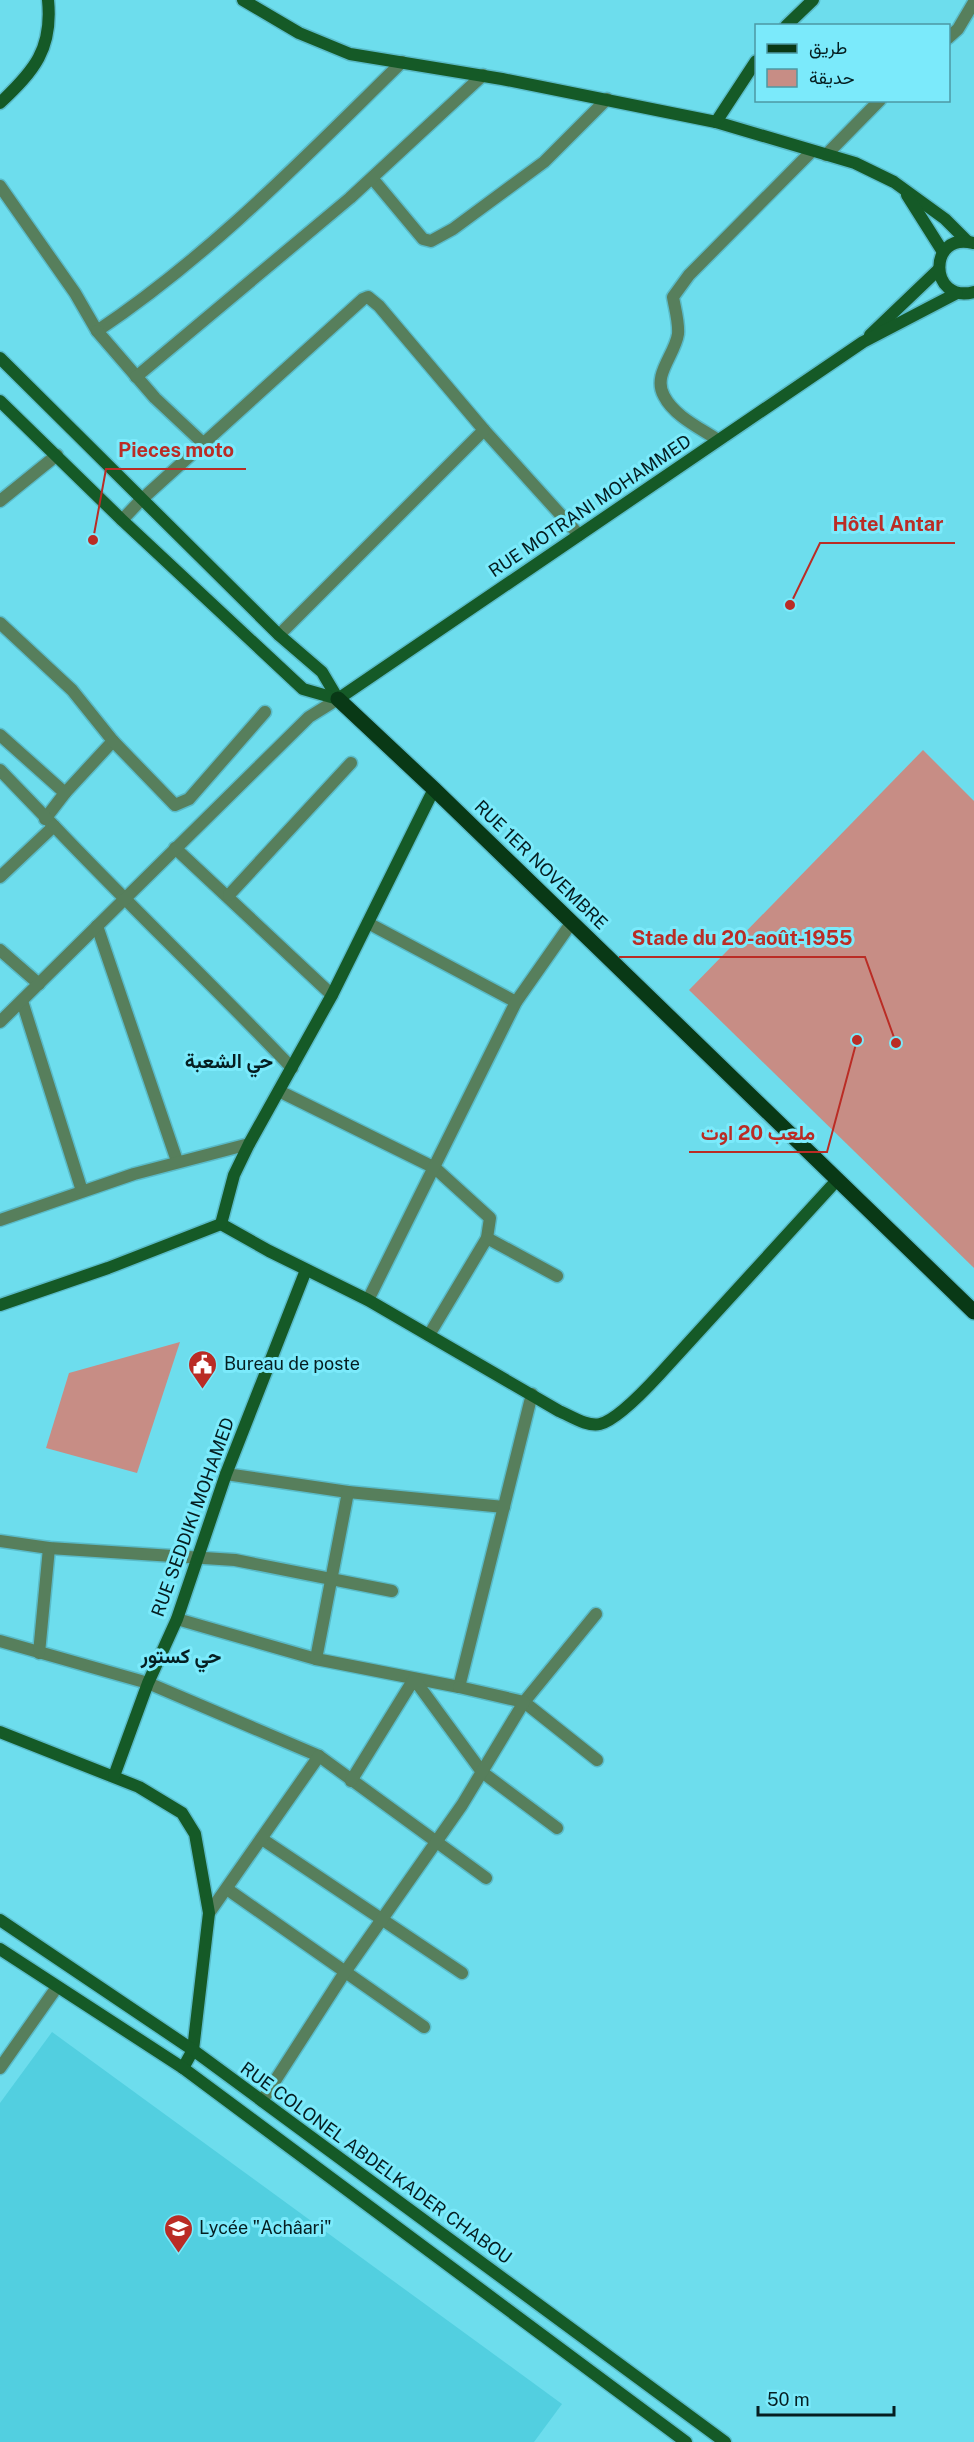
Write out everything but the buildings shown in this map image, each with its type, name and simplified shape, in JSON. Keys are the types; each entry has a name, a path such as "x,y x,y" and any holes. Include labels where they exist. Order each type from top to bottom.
{"main road":[{"name":"RUE 1ER NOVEMBRE","path":"338,699 572,922 974,1312"}],"street":[{"path":"0,103 31,72 43,52 48,34 48,0"},
{"path":"243,0 299,33 350,54 483,75 716,122 826,155 877,173 945,219 972,242"},
{"path":"788,24 813,0"},
{"path":"950,36 958,28 974,2"},
{"path":"97,331 129,310 219,240 402,62"},
{"path":"716,122 755,63"},
{"path":"136,377 372,178 483,75"},
{"path":"372,178 423,239 431,241 453,229 544,162 607,99"},
{"path":"826,155 878,102"},
{"path":"718,440 678,413 664,397 660,386 661,374 674,350 678,332 673,297 689,275 812,151"},
{"path":"0,186 75,293 97,331 182,426 204,444"},
{"path":"902,189 943,252"},
{"path":"862,342 938,270 943,252 950,246 972,242"},
{"path":"938,270 946,286 957,293"},
{"path":"862,342 957,293 974,292"},
{"path":"122,520 141,500 363,299 368,297 379,306 484,430 579,535"},
{"name":"RUE MOTRANI MOHAMMED","path":"338,699 862,342"},
{"name":"RUE 1ER NOVEMBRE","path":"0,358 279,635 322,672 338,699"},
{"name":"RUE 1ER NOVEMBRE","path":"0,400 122,520 303,689 338,699"},
{"path":"279,635 484,430"},
{"path":"0,501 57,455"},
{"path":"0,623 64,682 113,741 175,805 189,799 265,712"},
{"path":"0,1022 309,717 338,699"},
{"path":"0,735 65,793"},
{"path":"0,877 49,823 65,793 113,741"},
{"path":"229,895 351,763"},
{"path":"0,770 49,823 220,992 292,1068"},
{"path":"221,1224 234,1174 332,994 434,789"},
{"path":"176,848 229,895 332,994"},
{"path":"368,1300 516,1002 572,922"},
{"path":"368,923 516,1002"},
{"path":"97,926 177,1161"},
{"path":"0,950 39,984"},
{"path":"22,1001 82,1191"},
{"path":"279,1091 435,1168 490,1218 487,1238 429,1335"},
{"path":"0,1220 177,1161 249,1144"},
{"path":"0,1305 108,1268 221,1224 306,1270 368,1300 577,1419 600,1424 632,1402 838,1179"},
{"path":"487,1238 557,1276"},
{"name":"RUE SEDDIKI MOHAMED","path":"114,1776 148,1683 177,1619 226,1474 306,1270"},
{"path":"459,1687 532,1394"},
{"path":"226,1474 348,1492 504,1507"},
{"path":"316,1659 348,1492"},
{"path":"0,1541 49,1548 235,1560 392,1591"},
{"path":"39,1653 42,1602 49,1548"},
{"path":"262,2101 345,1972 437,1842 524,1702 597,1614"},
{"path":"177,1619 316,1659 524,1702 597,1760"},
{"path":"0,1641 148,1683 319,1756 486,1878"},
{"path":"414,1679 482,1772 558,1828"},
{"path":"351,1781 414,1679"},
{"path":"0,1732 114,1776 182,1813 195,1834 209,1913 193,2049 183,2068"},
{"path":"209,1913 319,1756"},
{"path":"262,1839 462,1973"},
{"path":"227,1889 424,2027"},
{"name":"RUE COLONEL ABDELKADER CHABOU","path":"0,1920 193,2049 686,2416 725,2442"},
{"name":"RUE COLONEL ABDELKADER CHABOU","path":"0,1948 183,2068 686,2442"},
{"path":"0,2068 57,1987"},
{"path":"673,2433 686,2416"}],"shaded area":[{"name":"Lycée \"Achâari\"","path":"52,2032 562,2404 534,2442 0,2442 0,2103"}],"green space":[{"path":"923,750 974,801 974,1268 689,990"},
{"path":"180,1342 137,1473 46,1448 69,1373"}],"place":[{"name":"Pieces moto","path":"93,540"},
{"name":"Hôtel Antar","path":"790,605"},
{"name":"ملعب 20 اوت","path":"857,1040"},
{"name":"Stade du 20-août-1955","path":"896,1043"},
{"name":"Bureau de poste","path":"203,1390"},
{"name":"Lycée \"Achâari\"","path":"178,2254"}],"district":[{"name":"حي الشعبة","path":"229,1061"},
{"name":"حي كستور","path":"181,1656"}]}
